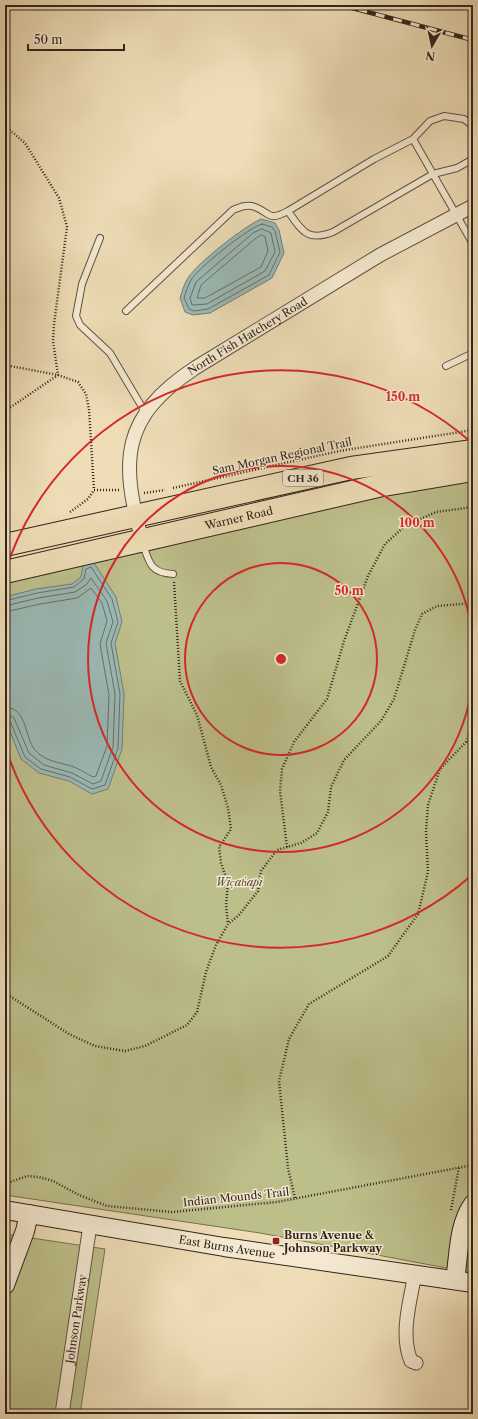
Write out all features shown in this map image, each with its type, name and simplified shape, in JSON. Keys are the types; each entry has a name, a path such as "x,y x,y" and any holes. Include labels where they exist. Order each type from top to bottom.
{"highway":[{"name":"CH 36","path":"5,545 351,468 473,451"},
{"name":"Warner Road","path":"5,572 378,486 473,470"}],"street":[{"name":"North Fish Hatchery Road","path":"142,540 131,490 129,469 136,429 145,412 159,395 174,382 195,368 380,255 456,213 473,206"},
{"path":"455,1280 462,1230 467,1213 473,1204"},
{"name":"East Burns Avenue","path":"5,1210 224,1246 473,1283"},
{"path":"5,1285 25,1231 29,1214"},
{"name":"Johnson Parkway","path":"62,1414 90,1225"},
{"path":"415,1274 408,1321 407,1342 411,1361 416,1363"}],"lane":[{"path":"126,311 233,210 243,206 255,207 265,214 272,216 280,215 374,159 413,139 430,121 444,116 464,119 473,126"},
{"path":"413,139 473,244"},
{"path":"288,211 302,232 310,236 322,237 433,174 457,168 473,159"},
{"path":"100,238 82,284 76,316 80,325 110,353 145,412"},
{"path":"446,366 473,353"},
{"path":"142,540 152,567 164,574 173,574"}],"path":[{"path":"5,126 25,144 59,198 67,227 54,324 53,341 58,375"},
{"path":"5,365 58,375"},
{"path":"5,411 58,375"},
{"name":"Sam Morgan Regional Trail","path":"58,375 78,382 86,394 89,409 94,490 131,490 147,494 339,451 473,430"},
{"path":"287,847 280,791 282,769 294,742 326,699 346,634 368,576 385,544 405,526 436,512 473,507"},
{"path":"173,574 176,597 180,681 197,715 211,767 220,785 228,808 231,829 219,847 221,863 228,883 226,905 228,924"},
{"path":"5,993 69,1034 95,1046 125,1051 145,1046 187,1025 197,1012 206,972 216,945 228,924 239,915 258,891 261,871 277,850 300,843 317,833 328,812 331,787 344,760 381,721 394,699 415,630 422,614 437,606 473,603"},
{"path":"295,1198 288,1168 279,1081 289,1039 309,1004 388,956 418,914 428,872 426,831 428,805 440,770 467,741 473,715"},
{"path":"467,741 473,751"},
{"name":"Indian Mounds Trail","path":"5,1184 27,1176 39,1177 53,1181 80,1195 107,1206 172,1212 246,1206 473,1165"}],"green space":[{"name":"Wic̣aḣapi","path":"473,479 473,1273 260,1233 5,1195 5,578 380,493"},
{"path":"5,1234 105,1249 80,1414 5,1414"}],"water":[{"path":"261,219 275,223 279,230 284,253 272,278 210,313 193,315 185,312 180,298 185,283 193,271 244,229"},
{"path":"94,563 116,597 122,622 115,643 124,694 122,749 108,789 92,794 69,781 39,773 21,759 5,719 5,597 36,589 72,584 81,577 83,565"}],"railway":[{"path":"341,5 473,40"}],"place":[{"name":"Burns Avenue & Johnson Parkway","path":"276,1241"}]}
